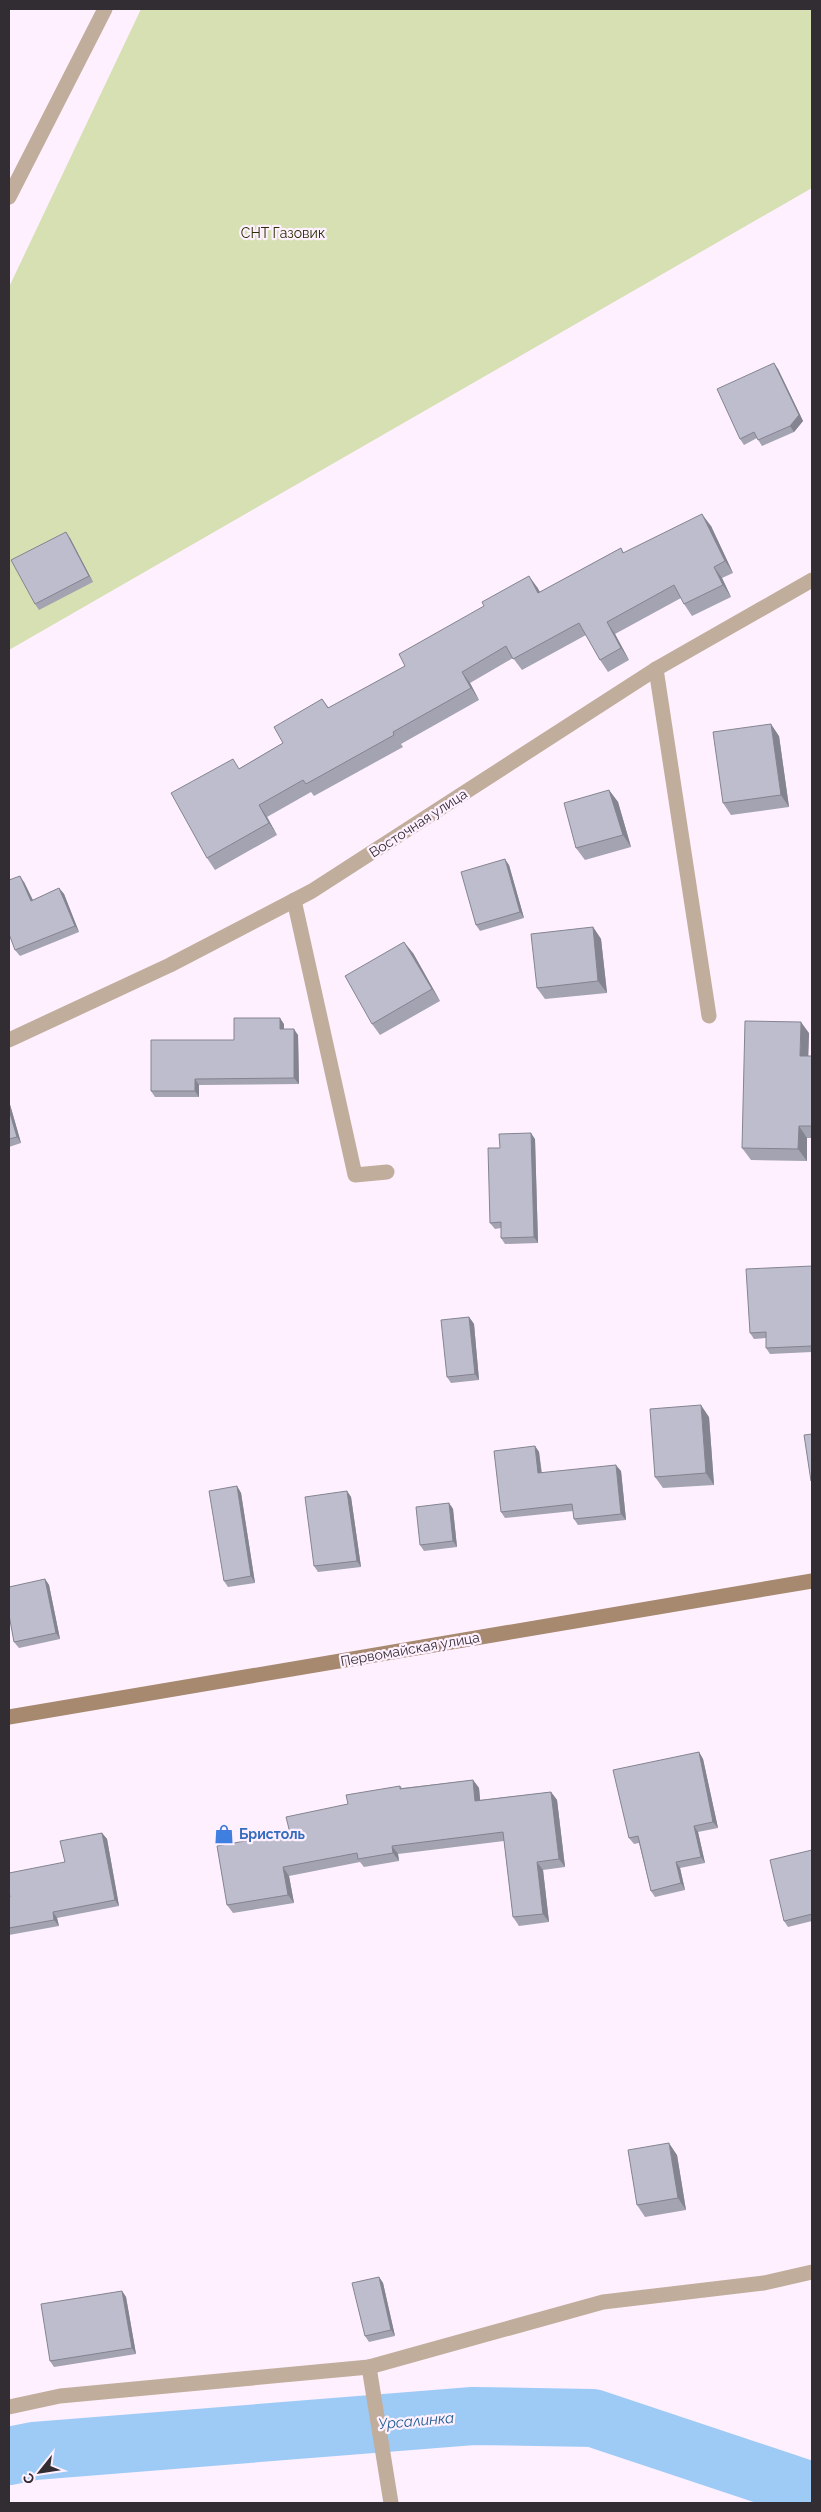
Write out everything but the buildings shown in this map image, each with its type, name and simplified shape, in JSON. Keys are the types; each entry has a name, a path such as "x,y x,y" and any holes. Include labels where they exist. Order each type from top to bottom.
{"main road":[{"name":"Первомайская улица","path":"9,1717 812,1581"}],"street":[{"path":"9,197 105,9"},
{"name":"Восточная улица","path":"9,1040 170,965 312,891 656,669 812,580"},
{"path":"656,669 709,1016"},
{"path":"294,900 355,1175 387,1172"},
{"path":"9,2407 60,2396 370,2366 603,2302 764,2283 812,2272"},
{"path":"370,2366 391,2503"}],"green space":[{"name":"СНТ Газовик","path":"141,9 812,9 812,188 9,650 9,287"}],"waterway":[{"name":"Урсалинка","path":"9,2456 34,2451 473,2416 593,2418 812,2491"}],"place":[{"name":"Бристоль","path":"224,1834"}]}
